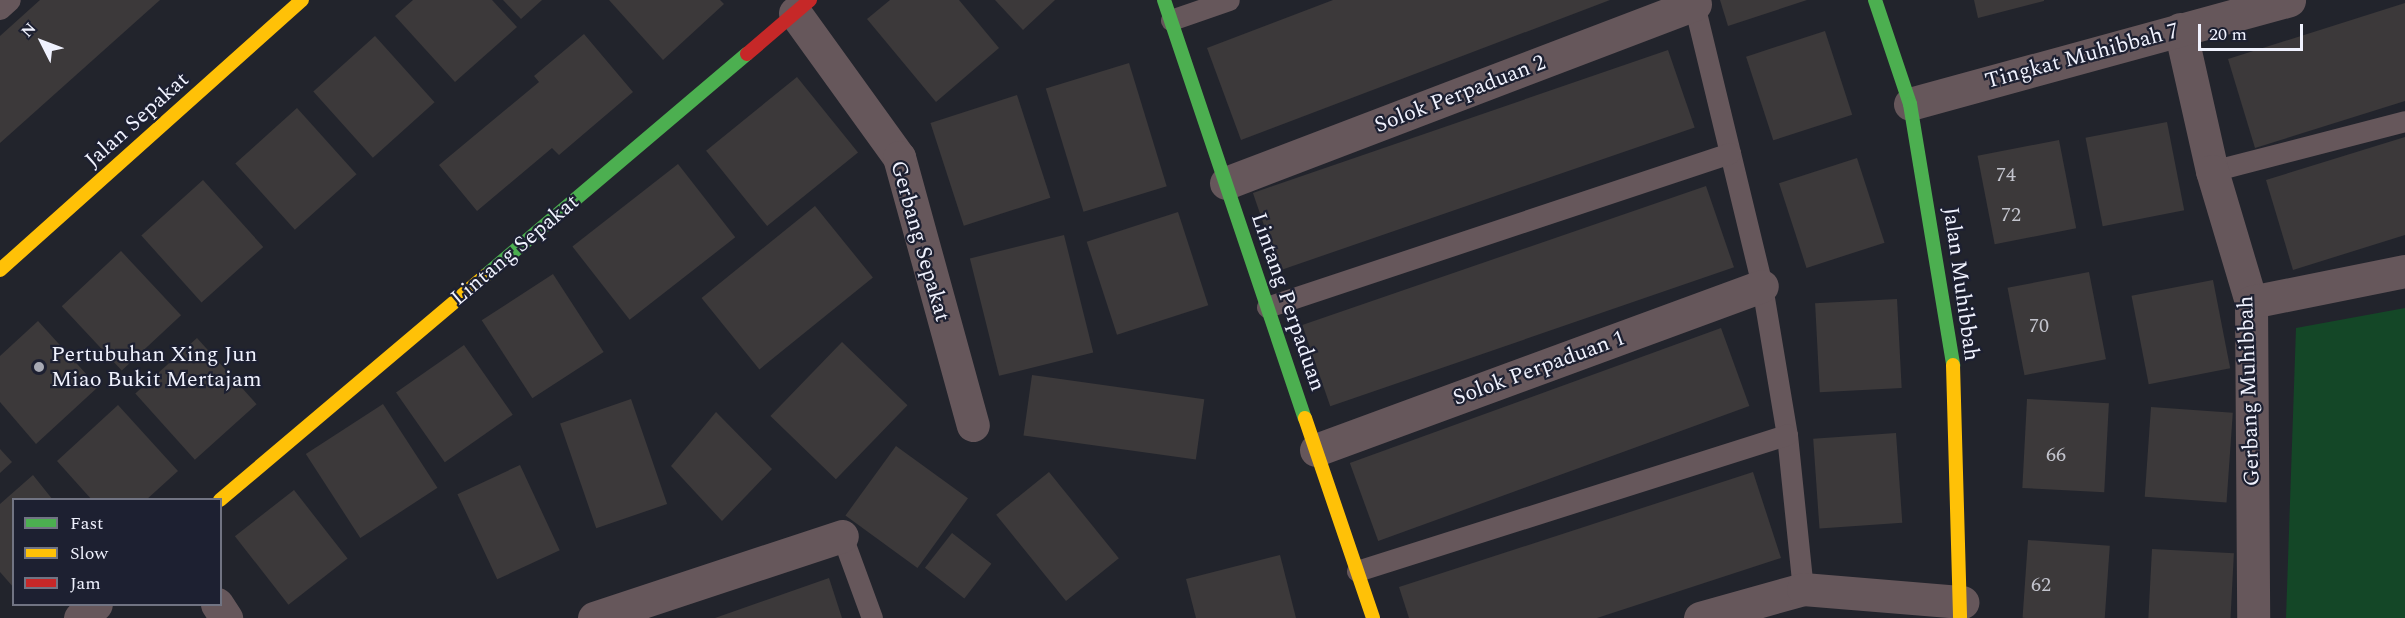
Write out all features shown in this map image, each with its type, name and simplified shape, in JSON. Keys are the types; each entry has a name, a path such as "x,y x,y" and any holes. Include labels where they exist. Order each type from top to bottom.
{"street":[{"name":"Jalan Sepakat","path":"0,270 302,0"},
{"name":"Jalan Muhibbah","path":"1875,0 1910,104 1952,340 1961,610"},
{"name":"Tingkat Muhibbah 7","path":"1910,104 2289,0"},
{"name":"Solok Perpaduan 2","path":"1226,183 1694,2"},
{"name":"Gerbang Sepakat","path":"802,6 899,157 973,425"},
{"name":"Lintang Sepakat","path":"222,498 802,6"},
{"name":"Lintang Perpaduan","path":"1168,10 1372,618"},
{"name":"Gerbang Muhibbah","path":"2180,29 2212,171 2251,302 2253,618"},
{"path":"2251,302 2405,271"},
{"name":"Solok Perpaduan 1","path":"1316,450 1762,286"},
{"path":"594,618 842,536"},
{"path":"1700,618 1803,589 1961,610"},
{"path":"80,618 94,606"}],"lane":[{"path":"0,9 10,0"},
{"path":"1168,10 1229,0"},
{"path":"1694,2 1762,286 1787,435 1803,589"},
{"path":"2212,171 2405,122"},
{"path":"1268,307 1730,153"},
{"path":"1357,571 1787,435"},
{"path":"842,536 872,618"}],"green space":[{"path":"2405,308 2405,618 2286,618 2296,328"}],"building":[{"path":"40,0 160,0 0,143 0,36"},
{"path":"413,0 492,0 517,27 455,82 395,16"},
{"path":"503,0 542,0 521,19"},
{"path":"609,0 720,0 724,4 663,60"},
{"path":"890,0 959,0 999,48 936,102 867,19"},
{"path":"995,0 1055,0 1023,30"},
{"path":"1333,0 1610,0 1241,140 1207,48"},
{"path":"1720,0 1807,0 1728,26"},
{"path":"1974,0 2044,0 2044,1 1978,18"},
{"path":"2405,3 2405,101 2255,148 2228,59"},
{"path":"1825,31 1852,115 1773,140 1746,57"},
{"path":"584,34 633,92 559,155 552,148 477,211 439,165 539,82 534,76"},
{"path":"375,36 435,102 373,158 313,92"},
{"path":"1668,50 1695,128 1280,270 1253,193"},
{"path":"1129,63 1167,186 1084,212 1046,88"},
{"path":"797,77 858,152 767,226 706,151"},
{"path":"1017,95 1050,198 964,226 930,123"},
{"path":"297,108 357,174 295,230 235,164"},
{"path":"2167,122 2184,210 2103,226 2086,138"},
{"path":"2405,137 2405,235 2293,270 2266,180"},
{"path":"2059,140 2076,228 1995,244 1978,156"},
{"path":"1857,158 1885,243 1807,268 1779,183"},
{"path":"678,164 735,237 630,320 572,246"},
{"path":"203,180 263,247 202,302 141,236"},
{"path":"1706,186 1734,267 1330,406 1302,325"},
{"path":"815,206 873,277 759,369 702,298"},
{"path":"1178,212 1208,305 1117,335 1087,242"},
{"path":"1064,235 1093,352 999,376 970,258"},
{"path":"121,251 181,315 122,371 62,306"},
{"path":"2089,272 2106,359 2025,375 2008,288"},
{"path":"553,274 604,352 532,398 482,320"},
{"path":"2213,280 2230,368 2149,384 2132,296"},
{"path":"1897,299 1902,388 1820,392 1815,303"},
{"name":"Pertubuhan Xing Jun Miao Bukit Mertajam","path":"38,321 98,387 36,444 0,402 0,356"},
{"path":"1721,328 1749,406 1378,541 1350,463"},
{"path":"197,338 257,404 195,460 135,394"},
{"path":"842,342 907,405 836,479 770,416"},
{"path":"464,345 513,415 445,462 396,393"},
{"path":"1032,375 1204,399 1196,460 1024,435"},
{"path":"631,399 667,504 596,528 560,423"},
{"path":"2027,399 2109,403 2104,492 2022,488"},
{"path":"383,404 437,488 360,538 306,454"},
{"path":"118,405 178,471 148,498 90,498 57,461"},
{"path":"2151,407 2233,413 2227,503 2145,497"},
{"path":"716,412 772,469 722,521 671,466"},
{"path":"1896,433 1902,523 1819,529 1813,439"},
{"path":"896,446 968,498 917,568 845,516"},
{"path":"0,449 12,462 0,473"},
{"path":"520,465 560,550 497,579 457,494"},
{"path":"1049,472 1119,558 1066,601 996,515"},
{"path":"1753,472 1781,558 1597,618 1409,618 1399,587"},
{"path":"33,475 51,498 12,498 12,586 0,572 0,504"},
{"path":"294,490 348,559 288,605 235,536"},
{"path":"952,533 991,564 964,598 925,568"},
{"path":"2028,540 2110,546 2105,618 2023,618"},
{"path":"2152,549 2234,553 2230,618 2148,618"},
{"path":"1280,555 1296,618 1196,618 1186,579"},
{"path":"829,578 842,618 715,618"}],"traffic: fast":[{"path":"1164,0 1305,418"},
{"path":"1875,0 1910,104 1953,365"},
{"path":"486,275 747,54"}],"traffic: slow":[{"path":"0,270 302,0"},
{"path":"222,498 486,275"},
{"path":"1953,365 1960,618"},
{"path":"1305,418 1373,618"}],"traffic: jam":[{"path":"747,54 810,0"}],"place":[{"name":"Pertubuhan Xing Jun Miao Bukit Mertajam","path":"39,367"}]}
